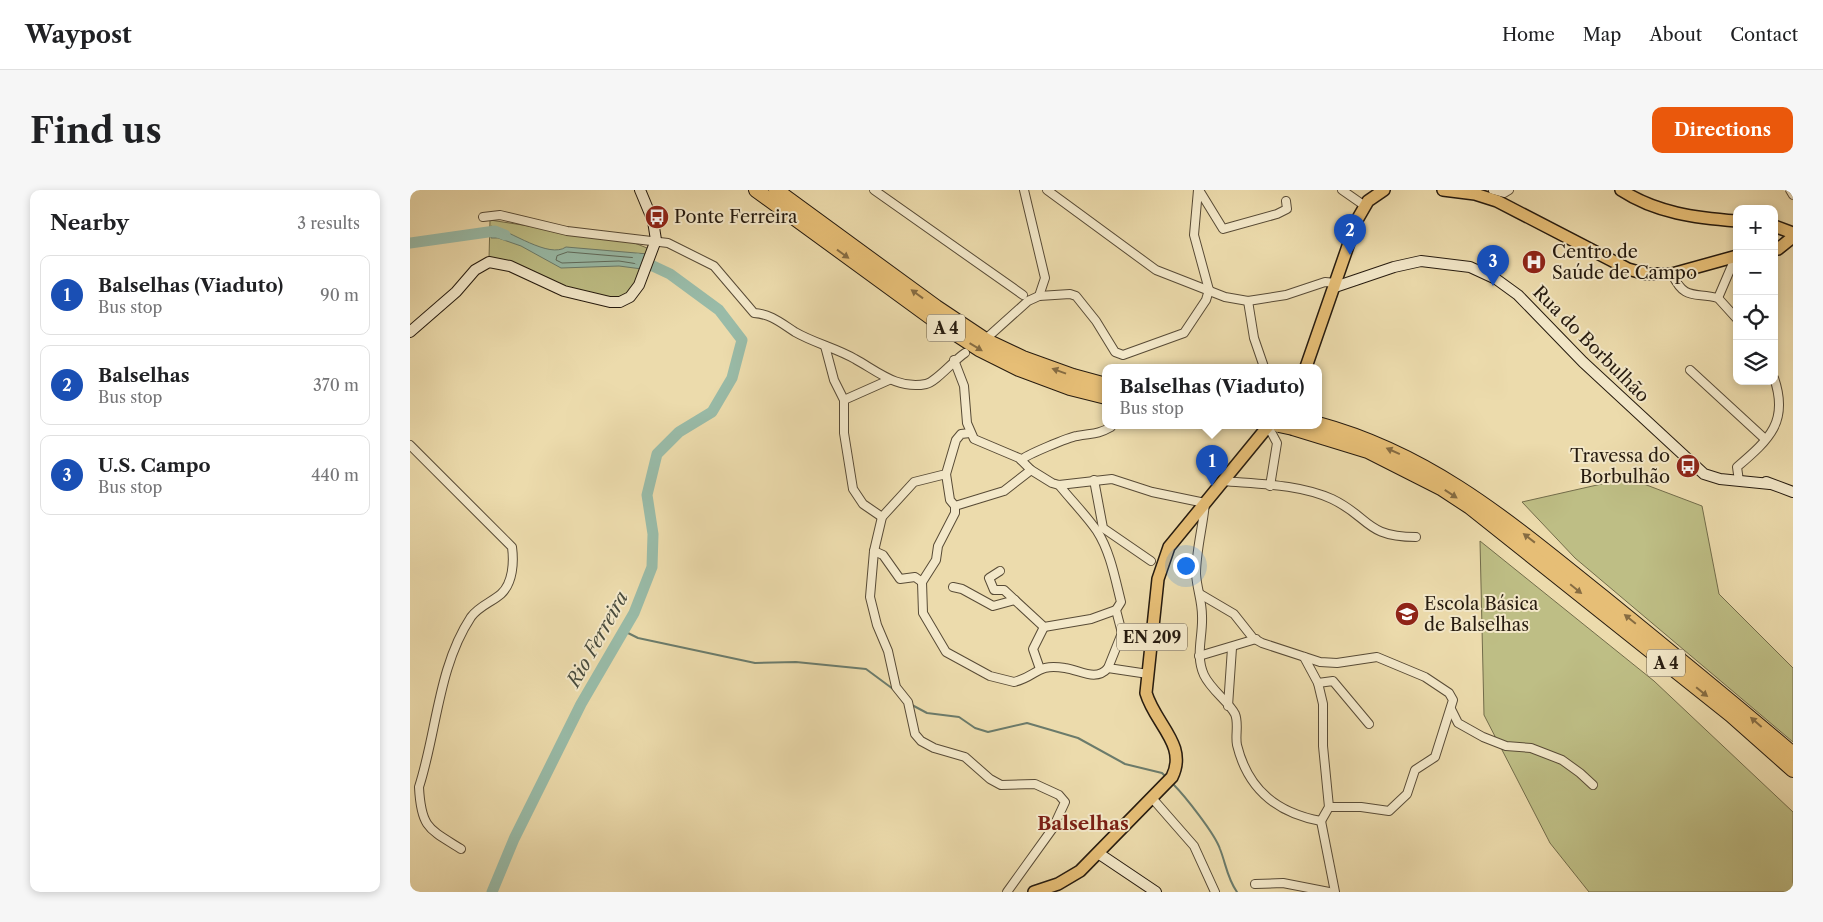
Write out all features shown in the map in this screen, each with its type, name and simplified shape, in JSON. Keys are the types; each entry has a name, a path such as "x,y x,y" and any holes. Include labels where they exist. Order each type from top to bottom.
{"highway":[{"name":"A 4","path":"756,190 933,319 979,349 1027,372 1070,388 1102,395"},
{"name":"A 4","path":"776,190 936,307 987,341 1023,358 1073,376 1102,384"},
{"name":"A 4","path":"1322,425 1371,441 1413,460 1470,494 1588,585 1793,754"},
{"name":"A 4","path":"1285,429 1368,451 1434,484 1470,507 1731,715 1793,770"}],"main road":[{"path":"410,332 456,292 475,270 490,262 510,266 564,291 610,302 620,302 630,297 639,285 656,240 653,221 640,190"},
{"path":"1307,364 1357,220 1364,206 1377,193 1384,190"},
{"path":"1443,190 1477,192 1498,201 1628,269 1646,274 1672,274 1733,257"},
{"path":"1621,190 1653,206 1678,214 1733,221"},
{"path":"1778,224 1793,222"},
{"path":"1778,226 1793,235"},
{"path":"1778,242 1793,235"},
{"path":"1778,244 1793,251"},
{"name":"Rua do Borbulhão","path":"1338,278 1356,278 1421,261 1470,267 1496,279 1518,295 1583,362 1704,474 1720,479 1738,478"},
{"path":"1338,278 1356,278"},
{"name":"EN 209","path":"1034,892 1060,888 1080,871 1169,780 1177,767 1176,748 1150,707 1146,693 1161,566 1169,547 1205,502 1223,481 1275,429"},
{"name":"Rua do Borbulhão","path":"1697,468 1770,484 1793,492"},
{"path":"1098,853 1156,892"}],"street":[{"path":"874,190 1024,295"},
{"path":"1024,190 1045,278 1039,296"},
{"path":"1047,190 1156,270 1248,302 1286,295 1338,278"},
{"path":"989,336 1028,301 1039,296 1070,294 1076,296 1096,321 1115,352 1119,354 1123,355 1184,333 1206,300 1209,290 1194,235 1198,190"},
{"path":"1198,190 1223,229 1277,214 1287,209 1286,201"},
{"path":"1342,190 1364,206"},
{"path":"1493,190 1504,193 1509,190"},
{"path":"1790,190 1793,196"},
{"path":"483,217 500,215 567,231 656,240 686,250 714,266 754,313 767,314 796,333 855,359 889,380 926,384 934,380 954,360 965,353"},
{"path":"1718,298 1733,265"},
{"path":"1672,274 1678,286 1688,294 1718,298 1733,315"},
{"path":"1248,302 1254,338 1263,364"},
{"path":"825,346 834,380 844,400 844,433 853,489 863,504 882,517"},
{"path":"954,360 964,386 970,433 982,444 1021,460 1031,470 1046,480 1059,485 1100,530 1151,561"},
{"path":"1690,370 1766,439"},
{"path":"844,400 889,380"},
{"path":"1738,478 1745,468 1745,460 1766,439 1779,419 1781,408 1776,385"},
{"path":"1021,460 1030,454 1075,436 1094,435 1107,429"},
{"path":"1270,486 1277,443 1277,429"},
{"path":"970,433 961,434 956,440 946,474 950,500 955,506 955,513 938,546 936,560 922,582 925,620 951,657 1004,681 1021,680 1043,666 1064,667 1096,675 1103,674 1108,668 1122,632 1116,610"},
{"path":"410,445 499,532 512,547 514,562 502,593 478,609 471,617 453,656 444,679 419,787 420,804 428,828 461,849"},
{"path":"955,506 1004,491 1031,470"},
{"path":"946,474 914,482 882,517 874,550 870,598 877,625 888,651 896,687 908,702 915,734 921,741 934,748 965,757 990,779 1001,785 1035,784 1059,795 1065,802 1053,828 1007,892"},
{"path":"1059,485 1112,479 1152,492 1205,502 1196,572 1202,615 1199,656 1205,677 1235,714 1237,743 1251,780 1281,809 1301,817 1321,821"},
{"path":"1044,627 1091,619 1116,610 1121,602 1100,530 1094,480"},
{"path":"1223,481 1297,489 1332,500 1384,534 1416,537"},
{"path":"874,550 883,555 900,579 915,577 922,582"},
{"path":"1000,571 989,578 994,590 1004,590 1044,627"},
{"path":"952,587 962,589 994,606 1015,600"},
{"path":"1200,594 1234,614 1256,640 1320,662 1337,663 1377,657 1424,677 1450,693 1453,700 1451,709 1435,757 1414,770 1407,794 1389,811 1361,807 1329,807"},
{"path":"1040,668 1033,650 1044,627"},
{"path":"1199,656 1256,640"},
{"path":"1228,706 1232,648"},
{"path":"1304,656 1318,683 1323,704 1325,731 1323,746 1329,807 1321,821 1335,892"},
{"path":"1108,668 1148,674"},
{"path":"1318,683 1333,681 1369,724"},
{"path":"1451,709 1458,722 1483,737 1506,746 1531,748 1562,760 1593,785"},
{"path":"410,786 419,787"},
{"path":"1152,798 1194,846 1215,892"},
{"path":"1255,884 1283,883 1329,892"}],"green space":[{"path":"490,220 632,242 647,248 647,259 636,283 625,296 612,298 596,296 489,259"},
{"path":"1628,478 1702,506 1719,594 1793,668 1793,742 1575,558 1522,502"},
{"path":"1480,541 1654,681 1793,812 1793,892 1589,892 1550,843 1484,715"}],"water":[{"path":"491,226 540,247 550,249 559,250 566,247 648,254 642,269 619,266 561,268 521,246 498,238 491,238"}],"waterway":[{"name":"Rio Ferreira","path":"410,243 495,231 505,235"},
{"name":"Rio Ferreira","path":"492,892 514,839 581,704 634,613 652,567 653,534 647,495 657,454 679,432 712,412 732,378 742,340 719,310 670,274 638,259"},
{"path":"624,631 638,638 755,663 796,662 866,669 893,689"},
{"path":"912,705 927,713 959,717 975,728 988,732 1027,723 1078,738 1125,764 1162,773 1166,777"},
{"path":"1173,784 1192,806 1217,842 1237,892"}],"place":[{"name":"Ponte Ferreira","path":"657,217"},
{"name":"Balselhas","path":"1350,255"},
{"name":"Centro de Saúde de Campo","path":"1534,262"},
{"name":"U.S. Campo","path":"1493,286"},
{"name":"Travessa do Borbulhão","path":"1688,466"},
{"name":"Balselhas (Viaduto)","path":"1212,486"},
{"name":"Escola Básica de Balselhas","path":"1407,614"}],"district":[{"name":"Balselhas","path":"1083,823"}]}
